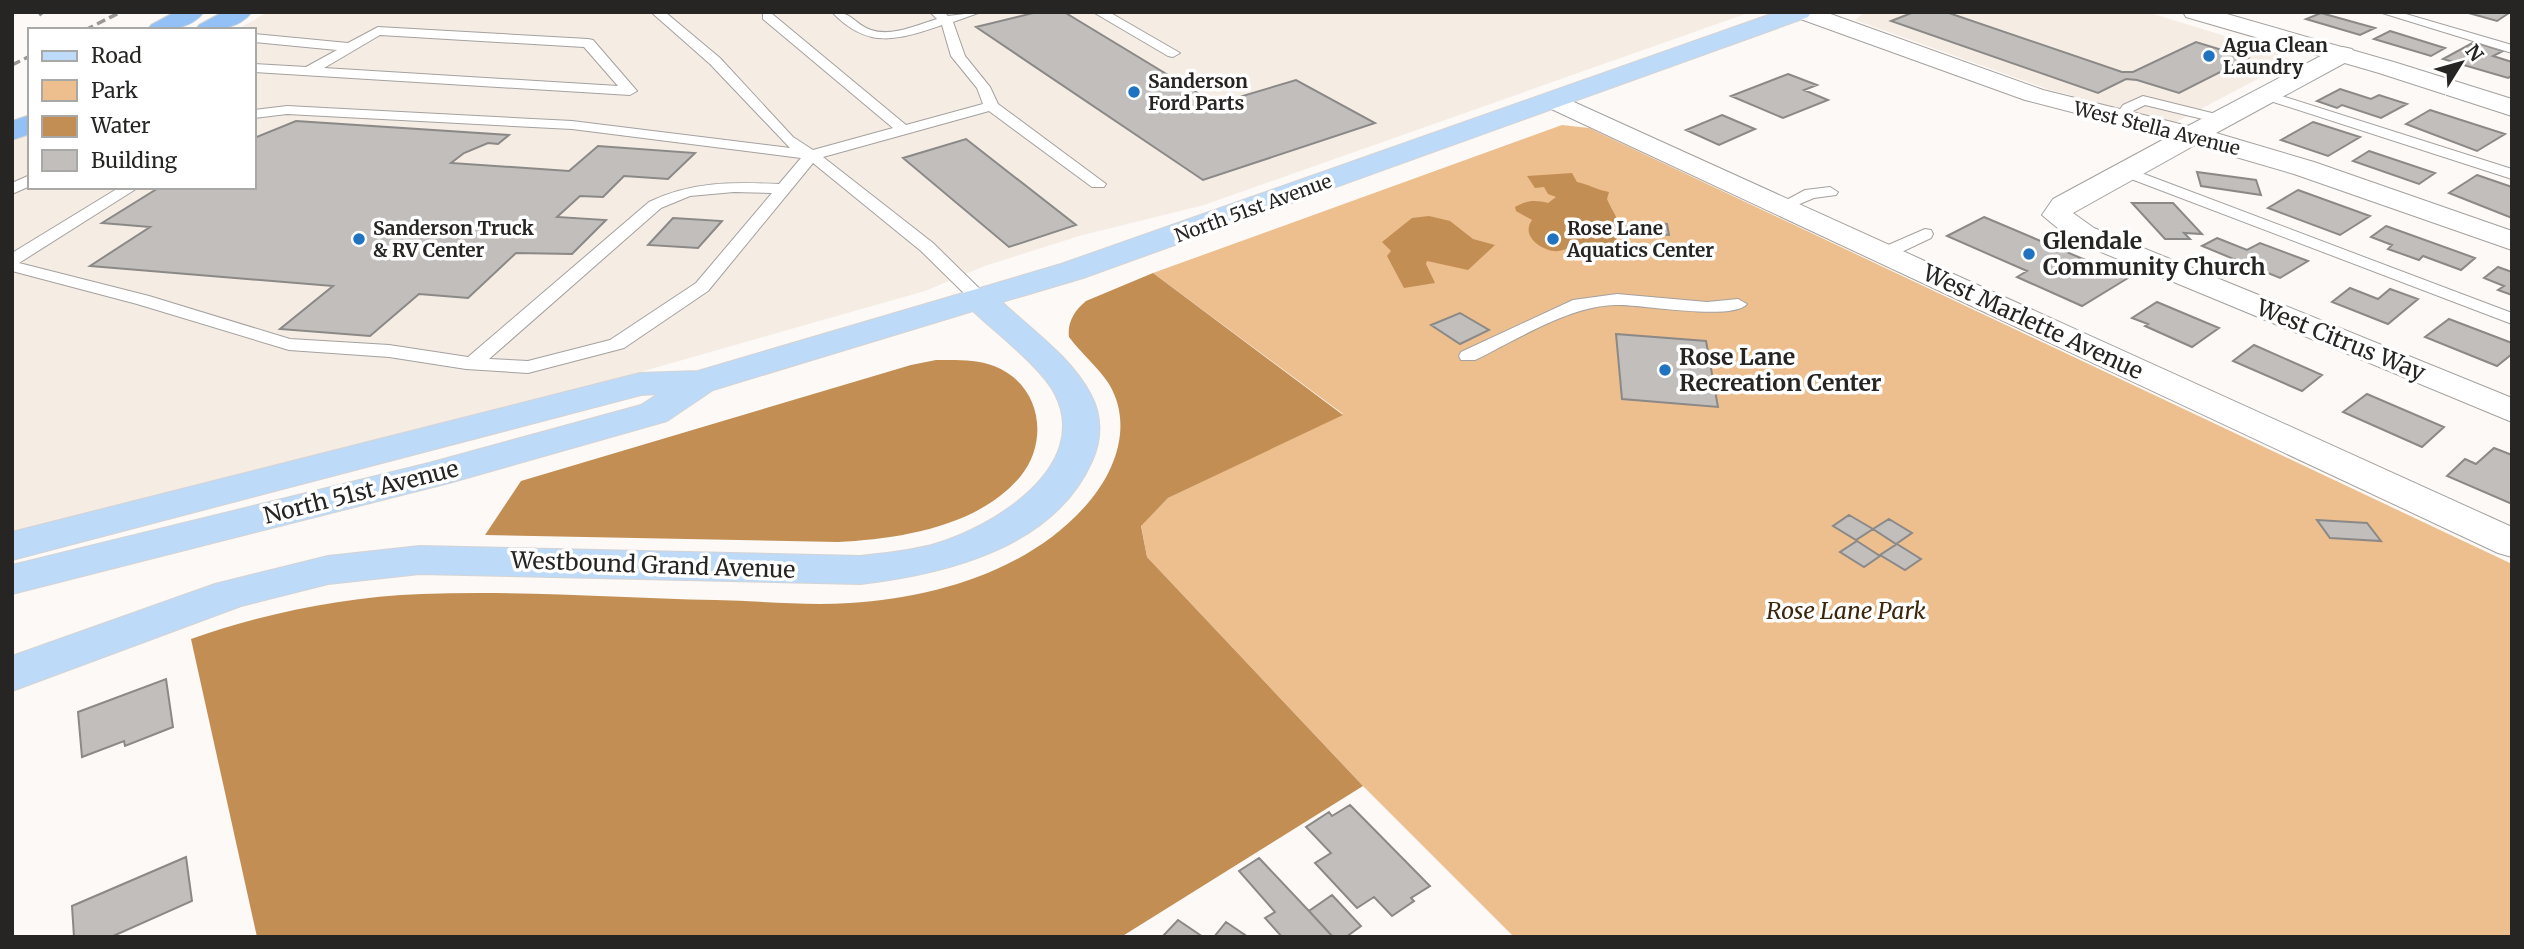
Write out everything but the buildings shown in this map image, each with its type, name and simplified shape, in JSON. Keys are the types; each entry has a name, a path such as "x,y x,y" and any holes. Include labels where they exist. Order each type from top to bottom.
{"highway":[{"path":"163,28 193,12"},
{"path":"211,28 241,12"},
{"path":"12,132 28,124"}],"main road":[{"name":"North 51st Avenue","path":"12,546 640,384 700,382 981,300 1127,253 1801,12"},
{"name":"Westbound Grand Avenue","path":"12,674 219,598 328,570 420,560 861,570 933,559 960,550 990,537 1018,520 1056,488 1076,457 1082,434 1073,395 1053,371 981,300"},
{"name":"North 51st Avenue","path":"12,580 435,474 654,413 700,382"}],"street":[{"name":"West Stella Avenue","path":"1801,12 2034,95 2190,135 2304,168 2512,241"},
{"path":"2194,12 2343,54 2512,108"},
{"path":"2123,171 2343,54"},
{"name":"West Marlette Avenue","path":"1554,101 2512,543"},
{"name":"West Citrus Way","path":"2123,171 2063,205 2057,215 2083,234 2512,411"}],"lane":[{"path":"657,12 715,61 788,140 811,155 926,247 981,300"},
{"path":"838,12 865,32 876,35 890,35 941,16 975,12"},
{"path":"1100,12 1173,53"},
{"path":"2385,12 2512,49"},
{"path":"767,16 904,130"},
{"path":"941,16 951,30 952,45 961,62 989,95 991,106 1098,184"},
{"path":"256,68 630,91 588,43 378,31 309,71"},
{"path":"256,38 352,47"},
{"path":"2266,95 2512,174"},
{"path":"2121,118 2129,108 2143,100 2219,119"},
{"path":"256,114 286,110 572,125 811,155 991,106"},
{"path":"12,266 143,300 289,344 389,351 473,363 528,367 617,344 702,287 811,155"},
{"path":"2123,171 2512,319"},
{"path":"12,189 28,181"},
{"path":"473,363 655,205 673,195 698,188 720,186 784,189"},
{"path":"12,260 128,189"},
{"path":"1783,206 1811,193 1830,192"},
{"path":"1885,253 1924,234"},
{"path":"1468,356 1579,304 1617,299 1707,307 1738,304"}],"shaded area":[{"path":"268,12 1751,12 1204,205 1079,236 985,266 925,291 633,374 12,532 12,142 28,134 28,189 256,189 256,28 240,28"},
{"path":"1865,12 2147,12 2277,52 2289,59 2288,63 2176,122 2166,121 2047,89 1855,20"}],"green space":[{"name":"Rose Lane Park","path":"1562,125 1589,128 2512,564 2512,937 1514,937 1363,786 1147,557 1141,525 1168,498 1343,414 1153,273"}],"water":[{"path":"1572,173 1577,182 1609,192 1607,199 1620,226 1620,232 1613,244 1604,251 1583,247 1548,250 1530,236 1529,226 1532,220 1516,211 1515,207 1523,203 1548,203 1556,197 1548,194 1544,187 1535,188 1527,176"},
{"path":"1429,216 1450,221 1473,239 1495,245 1468,270 1427,261 1435,283 1404,288 1387,256 1391,251 1382,242 1412,218"},
{"path":"1153,273 1343,415 1168,498 1141,526 1147,557 1363,786 1121,937 257,937 191,639 276,614 392,596 532,594 833,604 915,595 979,576 1010,563 1065,526 1088,503 1106,477 1118,447 1120,415 1109,384 1069,337 1069,326 1075,312 1086,301"},
{"path":"936,360 980,362 1010,374 1031,400 1036,415 1035,447 1020,477 1003,494 960,519 886,538 838,542 485,535 521,481 911,365"}],"railway":[{"path":"39,15 43,12"},
{"path":"89,28 121,12"},
{"path":"12,65 28,57"}],"place":[{"name":"Agua Clean Laundry","path":"2209,56"},
{"name":"Sanderson Ford Parts","path":"1134,92"},
{"name":"Sanderson Truck & RV Center","path":"359,239"},
{"name":"Rose Lane Aquatics Center","path":"1553,239"},
{"name":"Glendale Community Church","path":"2029,254"},
{"name":"Rose Lane Recreation Center","path":"1665,370"}]}
